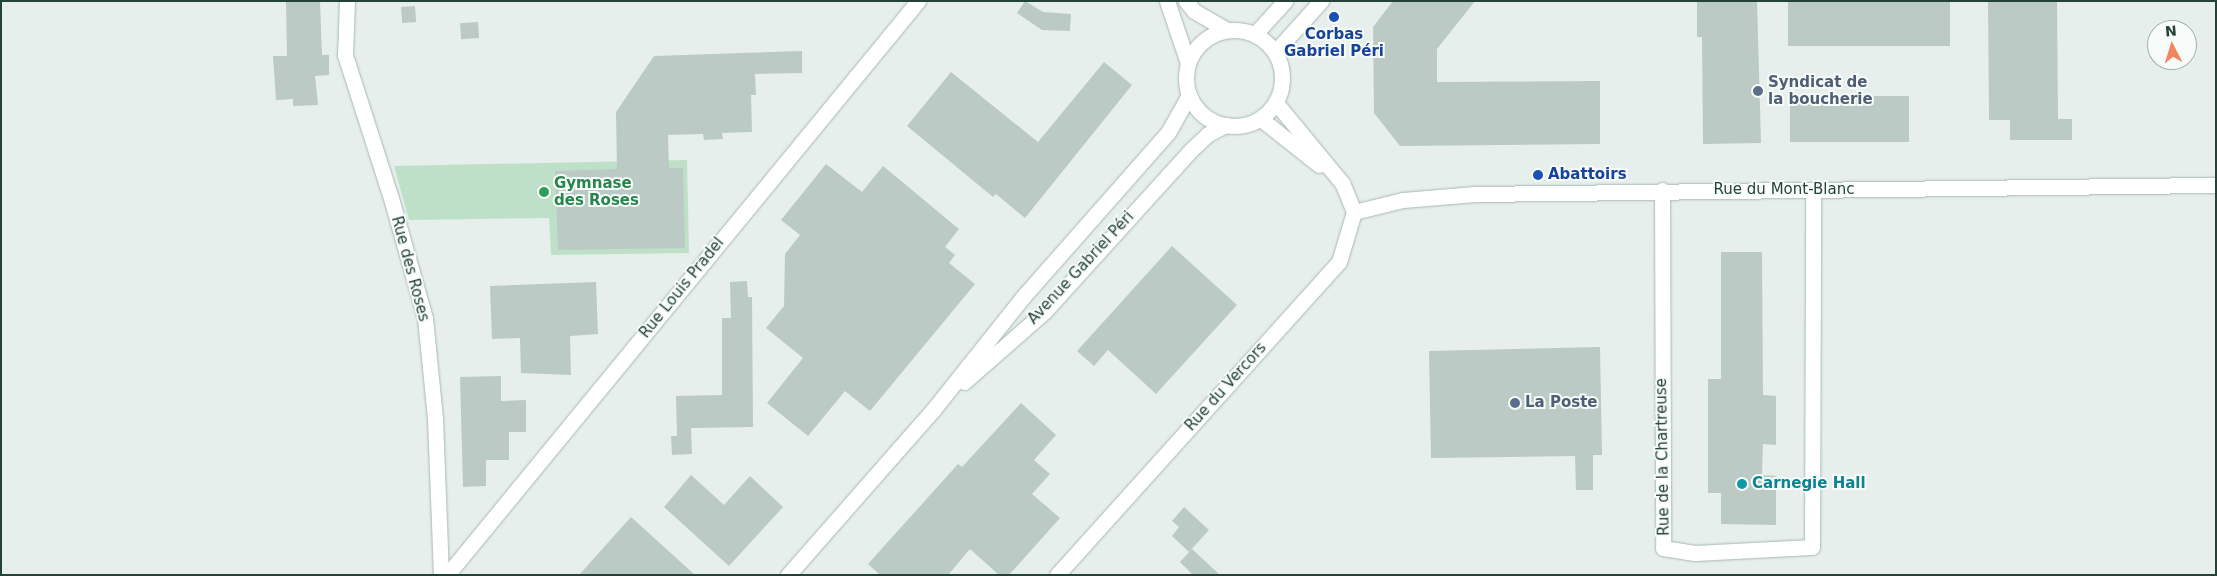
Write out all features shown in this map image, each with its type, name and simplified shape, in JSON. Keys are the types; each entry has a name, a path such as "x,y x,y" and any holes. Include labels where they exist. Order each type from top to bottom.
{"street":[{"name":"Rue des Roses","path":"347,1 345,55 391,198 425,318 435,419 441,575"},
{"name":"Rue Louis Pradel","path":"447,575 918,1"},
{"path":"1167,1 1188,63 1189,94 1203,115 1226,126 1250,124 1261,119 1276,103 1283,77 1275,52 1255,34 1226,30 1194,11 1186,1"},
{"path":"1255,34 1285,1"},
{"path":"1275,52 1321,1"},
{"path":"1188,63 1207,38 1226,30"},
{"name":"Avenue Gabriel Péri","path":"788,575 933,410 1022,298 1169,131 1189,94"},
{"path":"1276,103 1342,183 1354,212"},
{"path":"1261,119 1342,183"},
{"name":"Avenue Gabriel Péri","path":"933,410 1045,311 1191,150 1208,134 1226,126"},
{"name":"Rue du Mont-Blanc","path":"1354,212 1402,200 1475,194 1662,190 1813,191 2216,185"},
{"name":"Rue de la Chartreuse","path":"1662,190 1664,548 1695,553 1812,547 1813,191"},
{"name":"Rue du Vercors","path":"1057,575 1339,262 1354,212"}],"green space":[{"name":"Gymnase des Roses","path":"687,160 689,253 551,255 549,218 409,220 394,166"}],"building":[{"path":"286,1 320,1 322,55 329,55 329,75 315,76 318,105 293,106 293,99 276,100 273,56 287,56"},
{"path":"1025,1 1043,12 1071,14 1070,31 1042,30 1017,13"},
{"path":"1393,1 1475,1 1437,49 1437,82 1600,81 1600,144 1400,146 1374,113 1373,27"},
{"path":"1697,1 1757,1 1761,143 1703,144 1702,37 1697,37"},
{"path":"1788,1 1950,1 1950,46 1788,46"},
{"path":"1988,1 2057,1 2058,119 2072,119 2072,140 2010,140 2010,120 1989,120"},
{"path":"415,6 416,22 402,23 401,7"},
{"path":"478,22 479,38 461,39 460,23"},
{"path":"802,51 802,73 755,74 756,95 751,95 752,132 722,133 723,139 704,140 703,134 668,135 669,168 683,168 685,248 558,250 555,171 617,169 616,112 654,56"},
{"path":"1104,62 1132,85 1025,218 996,194 993,197 907,126 951,72 1038,142"},
{"path":"1790,96 1909,96 1909,142 1790,142"},
{"path":"826,164 862,192 883,166 959,229 945,247 955,255 949,263 975,284 870,411 845,391 808,436 767,403 803,358 766,328 784,306 785,254 800,235 781,220"},
{"path":"1172,246 1237,305 1156,394 1108,350 1094,366 1077,351"},
{"path":"1721,252 1762,252 1763,395 1776,396 1776,445 1763,444 1762,475 1776,476 1776,525 1721,524 1721,493 1708,493 1708,379 1721,379"},
{"path":"747,281 748,297 752,297 753,427 691,428 692,454 672,455 671,436 677,436 676,396 722,395 722,318 731,318 730,282"},
{"path":"596,282 598,334 570,336 571,375 521,373 520,338 492,339 490,286"},
{"name":"La Poste","path":"1600,347 1602,455 1593,455 1593,490 1576,490 1575,456 1431,458 1429,351"},
{"path":"501,376 501,401 526,400 526,432 509,432 509,460 486,460 486,486 463,487 460,377"},
{"path":"1021,403 1056,435 1034,460 1050,474 1032,494 1060,518 1009,575 999,575 970,549 948,575 880,575 868,564 958,464 962,467"},
{"path":"691,475 724,505 750,476 783,507 729,566 664,507"},
{"path":"1184,507 1209,530 1189,552 1172,536 1179,527 1172,521"},
{"path":"631,517 695,575 579,575"},
{"path":"1192,549 1220,575 1193,575 1180,562"}],"place":[{"name":"Corbas Gabriel Péri","path":"1334,17"},
{"name":"Syndicat de la boucherie","path":"1758,91"},
{"name":"Abattoirs","path":"1538,175"},
{"name":"Gymnase des Roses","path":"544,192"},
{"name":"La Poste","path":"1515,403"},
{"name":"Carnegie Hall","path":"1742,484"}]}
